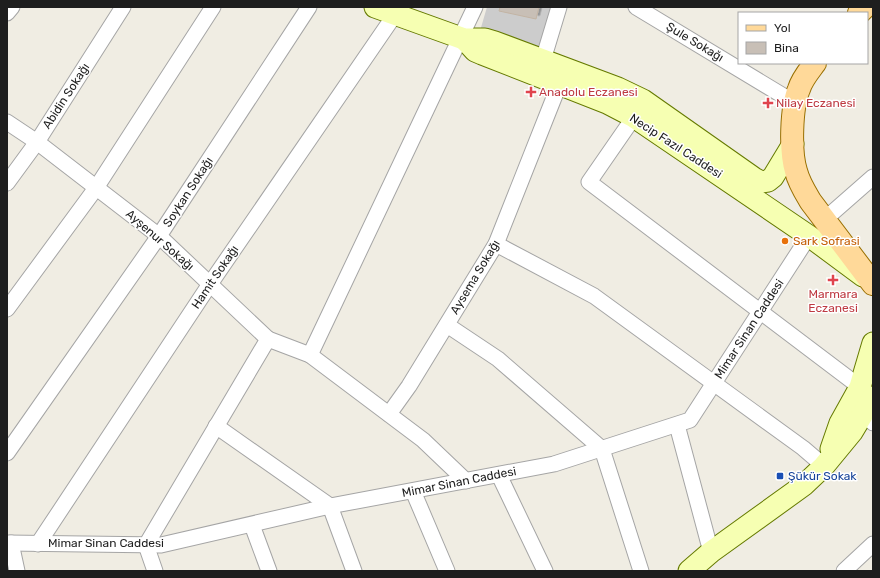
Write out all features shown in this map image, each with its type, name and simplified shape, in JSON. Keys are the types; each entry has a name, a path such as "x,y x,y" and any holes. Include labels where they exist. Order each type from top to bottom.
{"main road":[{"name":"Necip Fazıl Caddesi","path":"386,9 463,38 485,39 618,88 643,100 743,171 761,182 768,181 773,177 793,144"},
{"name":"Necip Fazıl Caddesi","path":"463,38 476,51 482,54 559,85 607,102 634,117 809,236 873,285"},
{"path":"814,64 804,78 798,90 795,103 792,133 795,170 802,188 873,285"},
{"path":"689,571 711,552 804,485 824,466 867,405 873,343"},
{"path":"824,466 840,423 867,405"}],"street":[{"path":"7,13 12,7"},
{"name":"Abidin Sokağı","path":"7,183 37,142 123,7"},
{"path":"7,308 96,188 213,7"},
{"name":"Soykan Sokağı","path":"7,453 159,236 310,7"},
{"path":"310,355 463,38 474,7"},
{"path":"542,60 559,7"},
{"name":"Şule Sokağı","path":"636,7 653,11 795,103"},
{"name":"Hamit Sokağı","path":"38,544 210,284 386,9"},
{"name":"Aysema Sokağı","path":"389,414 409,386 496,244 559,85"},
{"path":"634,117 589,182 760,312 867,405"},
{"name":"Ayşenur Sokağı","path":"7,122 37,142 159,236 268,339"},
{"path":"824,220 873,177"},
{"name":"Mimar Sinan Caddesi","path":"9,543 161,545 330,506 554,464 677,425 690,420 809,236"},
{"path":"496,244 594,296 803,448 824,466"},
{"path":"447,325 498,359 602,449 641,571"},
{"path":"155,571 146,545 268,339 310,355 423,440 466,481"},
{"path":"677,425 711,552"},
{"path":"216,426 330,506 354,571"},
{"path":"499,475 545,571"},
{"path":"413,491 447,571"},
{"path":"252,525 268,571"},
{"path":"9,543 18,571"},
{"path":"844,571 873,544"}],"shaded area":[{"path":"487,7 552,7 539,49 480,31"}],"building":[{"path":"500,7 539,7 536,19 499,11"}],"place":[{"name":"Anadolu Eczanesi","path":"531,92"},
{"name":"Nilay Eczanesi","path":"768,103"},
{"name":"Sark Sofrasi","path":"785,241"},
{"name":"Marmara Eczanesi","path":"833,280"},
{"name":"Şükür Sokak","path":"780,476"}]}
